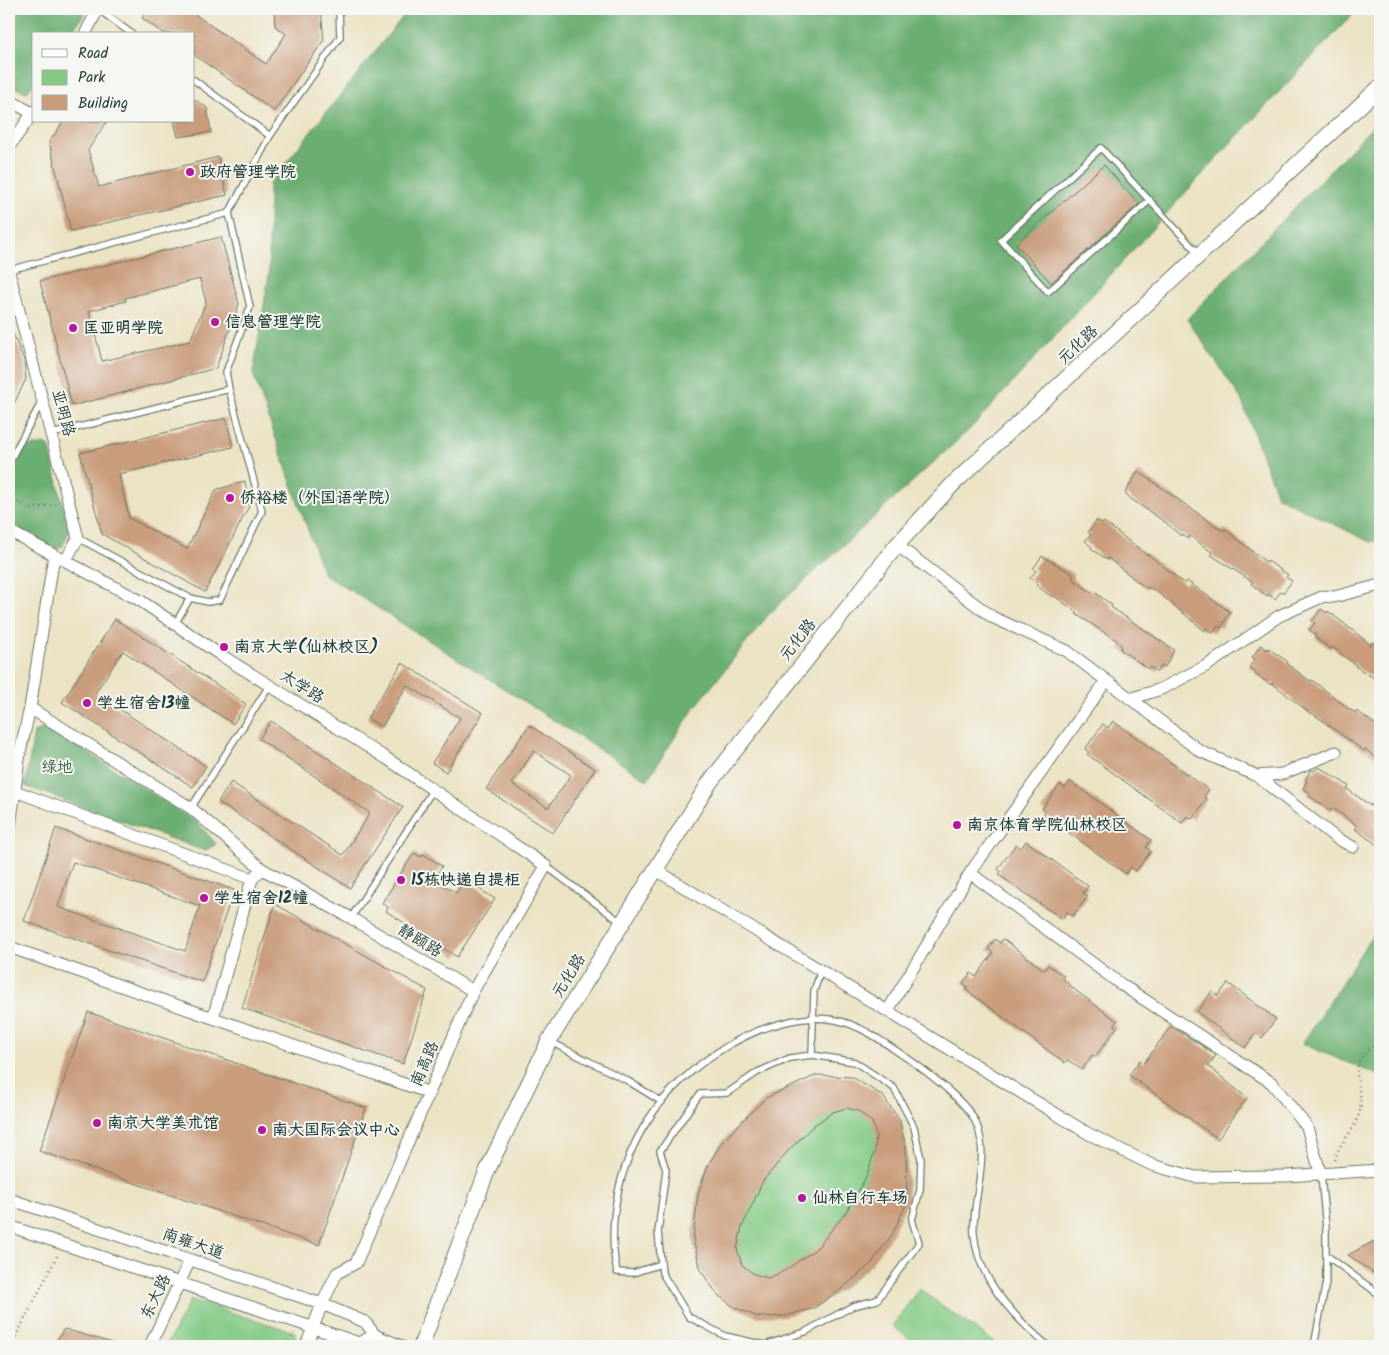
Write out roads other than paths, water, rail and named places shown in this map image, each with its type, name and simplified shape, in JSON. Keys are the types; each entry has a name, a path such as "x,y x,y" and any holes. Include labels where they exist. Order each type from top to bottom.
{"street":[{"path":"86,32 98,9"},
{"name":"元化路","path":"420,1346 487,1171 549,1041 710,782 897,545 954,484 1380,87"},
{"path":"9,100 32,112"},
{"path":"9,147 32,113"},
{"name":"亚明路","path":"9,271 78,538"},
{"name":"太学路","path":"9,531 141,601 269,686 386,758 432,791 546,866"},
{"path":"66,560 78,538"},
{"path":"897,545 992,617 1067,651 1200,751 1257,776 1336,838 1353,847"},
{"path":"9,834 20,752 30,708 54,556"},
{"path":"1130,699 1161,689 1208,665 1279,616 1324,596 1334,598 1380,585"},
{"path":"888,1010 970,873 1106,681"},
{"name":"静颐路","path":"30,708 191,808 262,869 352,918 473,991"},
{"path":"9,746 20,752"},
{"path":"1257,776 1282,774 1336,752"},
{"path":"15,791 252,879"},
{"name":"南高路","path":"322,1304 337,1273 356,1263 473,991 546,866"},
{"path":"213,1018 252,879 262,869"},
{"path":"656,870 1089,1134 1152,1165 1195,1178 1321,1175 1380,1170"},
{"path":"970,873 1122,985 1272,1083 1308,1127 1321,1175"},
{"path":"9,947 430,1093"},
{"name":"南雍大道","path":"9,1199 322,1304 365,1322 375,1335"},
{"path":"9,1226 359,1342 375,1335 402,1346"},
{"name":"东大路","path":"150,1346 190,1260"},
{"path":"306,1346 322,1304"}],"lane":[{"path":"98,9 129,32"},
{"path":"78,538 190,598 208,602 220,600 262,511 226,372 250,307 229,213 270,136 340,37 339,9"},
{"path":"195,81 270,136"},
{"path":"1150,200 1048,292 1001,240 1101,148 1150,200 1200,256"},
{"path":"9,271 229,213"},
{"path":"52,434 229,389"},
{"path":"9,462 44,397"},
{"path":"176,624 190,598"},
{"path":"191,808 269,686"},
{"path":"352,918 432,791"},
{"path":"546,866 623,924"},
{"path":"812,1055 814,991 820,970"},
{"path":"661,1264 633,1273 617,1272 613,1254 615,1209 624,1168 636,1138 662,1102 699,1066 748,1034 803,1018 836,1020 869,1032 935,1078 972,1115 979,1138 982,1167 974,1234 981,1261 998,1295 1012,1313 1048,1346"},
{"path":"549,1041 628,1081 662,1102"},
{"path":"812,1055 856,1062 894,1088 914,1127 921,1159 920,1190 912,1220 919,1243 877,1300 854,1306 805,1332 765,1346 725,1336 689,1317 662,1273 661,1264 658,1232 666,1170 660,1152 700,1094 727,1092 758,1072 790,1058 812,1055"},
{"path":"1314,1346 1326,1282 1321,1175"},
{"path":"1326,1255 1380,1295"}],"place":[{"name":"政府管理学院","path":"190,172"},
{"name":"信息管理学院","path":"215,322"},
{"name":"匡亚明学院","path":"73,328"},
{"name":"侨裕楼（外国语学院）","path":"230,498"},
{"name":"南京大学(仙林校区)","path":"224,647"},
{"name":"学生宿舍13幢","path":"87,703"},
{"name":"南京体育学院仙林校区","path":"957,825"},
{"name":"15栋快递自提柜","path":"401,880"},
{"name":"学生宿舍12幢","path":"204,898"},
{"name":"南京大学美术馆","path":"97,1123"},
{"name":"南大国际会议中心","path":"262,1130"},
{"name":"仙林自行车场","path":"802,1198"}],"park label":[{"name":"绿地","path":"57,767"}]}
